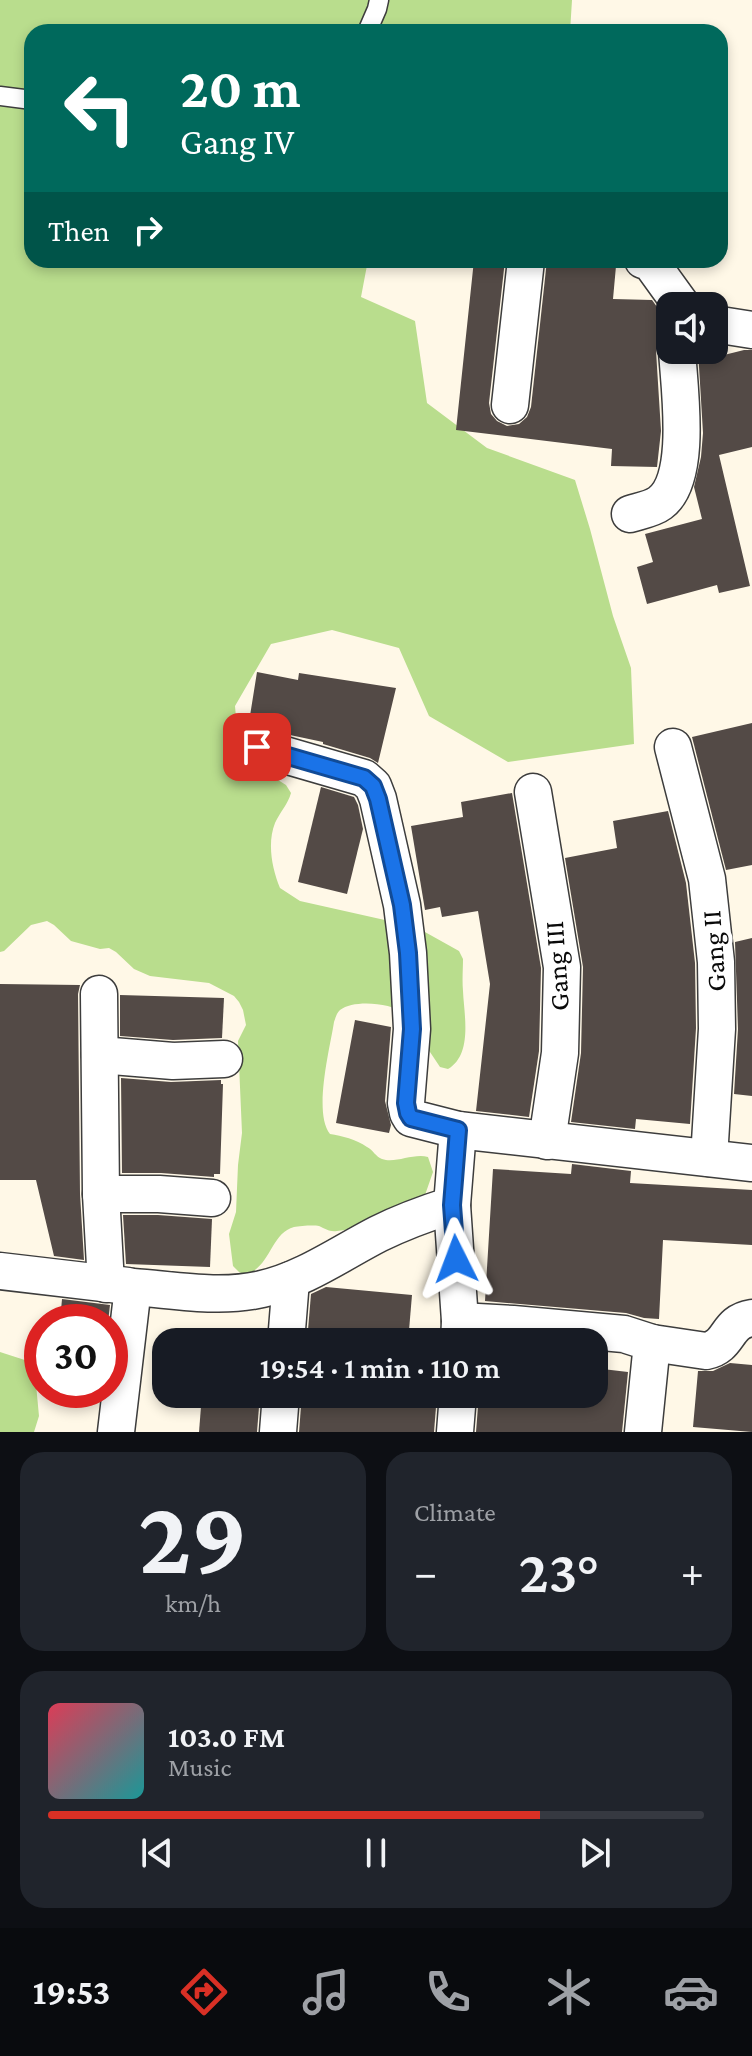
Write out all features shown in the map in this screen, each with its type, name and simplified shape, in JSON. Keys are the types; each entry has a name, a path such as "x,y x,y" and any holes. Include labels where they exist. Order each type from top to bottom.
{"street":[{"path":"510,405 525,268"},
{"path":"654,268 671,292"},
{"path":"728,326 752,330"},
{"path":"630,514 660,503 675,486 681,453 678,364"},
{"path":"257,747 364,778 373,786 391,850 408,953 412,1029 406,1103 411,1118 458,1130 752,1163"},
{"name":"Gang II","path":"673,747 707,879 716,962 717,1029 709,1158"},
{"name":"Gang III","path":"533,792 562,967 560,1053 547,1141"},
{"path":"99,994 101,1194 119,1286 116,1432"},
{"path":"100,1055 173,1061 224,1059"},
{"path":"458,1130 452,1205 460,1328"},
{"path":"101,1194 212,1198"},
{"path":"0,1271 119,1286 213,1293 259,1290 291,1280 382,1232 452,1205"},
{"path":"287,1328 291,1280"},
{"path":"608,1333 706,1351 713,1350 723,1341 734,1325 752,1318"},
{"path":"483,1328 513,1324 557,1328"},
{"path":"643,1432 652,1343"},
{"path":"278,1432 280,1408"},
{"path":"455,1432 457,1408"}],"lane":[{"path":"370,24 379,0"},
{"path":"0,96 24,99"}],"green space":[{"path":"0,0 572,0 570,24 24,24 24,268 366,268 361,297 415,321 427,403 487,448 575,480 613,616 631,668 634,744 508,762 429,716 399,648 332,630 271,644 235,706 238,740 244,756 286,785 291,793 275,823 271,839 273,864 280,888 300,901 416,927 459,951 463,959 464,1044 456,1062 448,1069 440,1067 404,1013 382,1005 363,1003 339,1011 334,1022 324,1080 323,1111 330,1134 358,1142 382,1159 428,1157 433,1172 425,1195 382,1217 349,1229 330,1231 316,1226 286,1230 261,1265 246,1275 239,1272 233,1266 229,1234 236,1212 242,1133 238,1041 246,1025 239,1002 209,983 150,976 134,969 109,948 100,949 71,941 47,921 31,925 0,952"},
{"path":"0,1352 24,1360 24,1408 38,1408 39,1416 34,1432 0,1432"}],"building":[{"path":"473,268 504,268 489,403 491,414 507,426 519,424 527,417 531,407 546,268 616,268 613,299 652,300 656,306 661,431 657,467 611,466 612,449 456,430"},
{"path":"752,350 752,447 719,455 750,586 719,593 717,585 647,604 637,567 653,562 645,534 702,519 694,487 703,433 699,364 728,364 728,354"},
{"path":"257,672 298,680 299,673 396,688 378,763 323,742 290,735 291,729 249,722"},
{"path":"752,723 752,865 726,870 692,737"},
{"path":"321,787 354,797 358,805 363,829 347,894 298,882"},
{"path":"512,793 541,968 539,1051 529,1117 476,1111 490,984 478,911 442,917 440,907 425,910 411,826 463,817 461,802"},
{"path":"668,811 686,883 695,963 696,1028 690,1124 636,1119 635,1129 571,1122 581,1053 583,967 565,858 617,848 613,821"},
{"path":"752,938 752,1096 734,1094 738,1029 735,942"},
{"path":"0,984 80,985 80,1194 84,1260 54,1256 36,1180 0,1180"},
{"path":"120,995 224,998 222,1038 173,1040 120,1036"},
{"path":"355,1020 391,1027 385,1101 391,1125 389,1133 336,1123"},
{"path":"121,1078 171,1082 221,1080 220,1174 214,1174 214,1177 122,1173"},
{"path":"572,1164 631,1171 630,1183 752,1190 752,1245 663,1240 659,1319 626,1313 485,1301 493,1169 571,1174"},
{"path":"123,1215 212,1219 210,1267 126,1264"},
{"path":"326,1287 412,1295 409,1328 308,1328 311,1294"},
{"path":"62,1299 102,1304 62,1304"},
{"path":"730,1363 752,1365 752,1432 693,1427 698,1371 713,1371"},
{"path":"608,1370 628,1372 622,1432 476,1432 478,1408 608,1408"},
{"path":"201,1408 259,1408 257,1432 199,1432"},
{"path":"301,1408 436,1408 434,1432 299,1432"}],"route":[{"path":"257,747 364,778 373,786 391,850 408,953 412,1029 406,1103 408,1113 411,1118 458,1130 452,1205 456,1259"}]}
